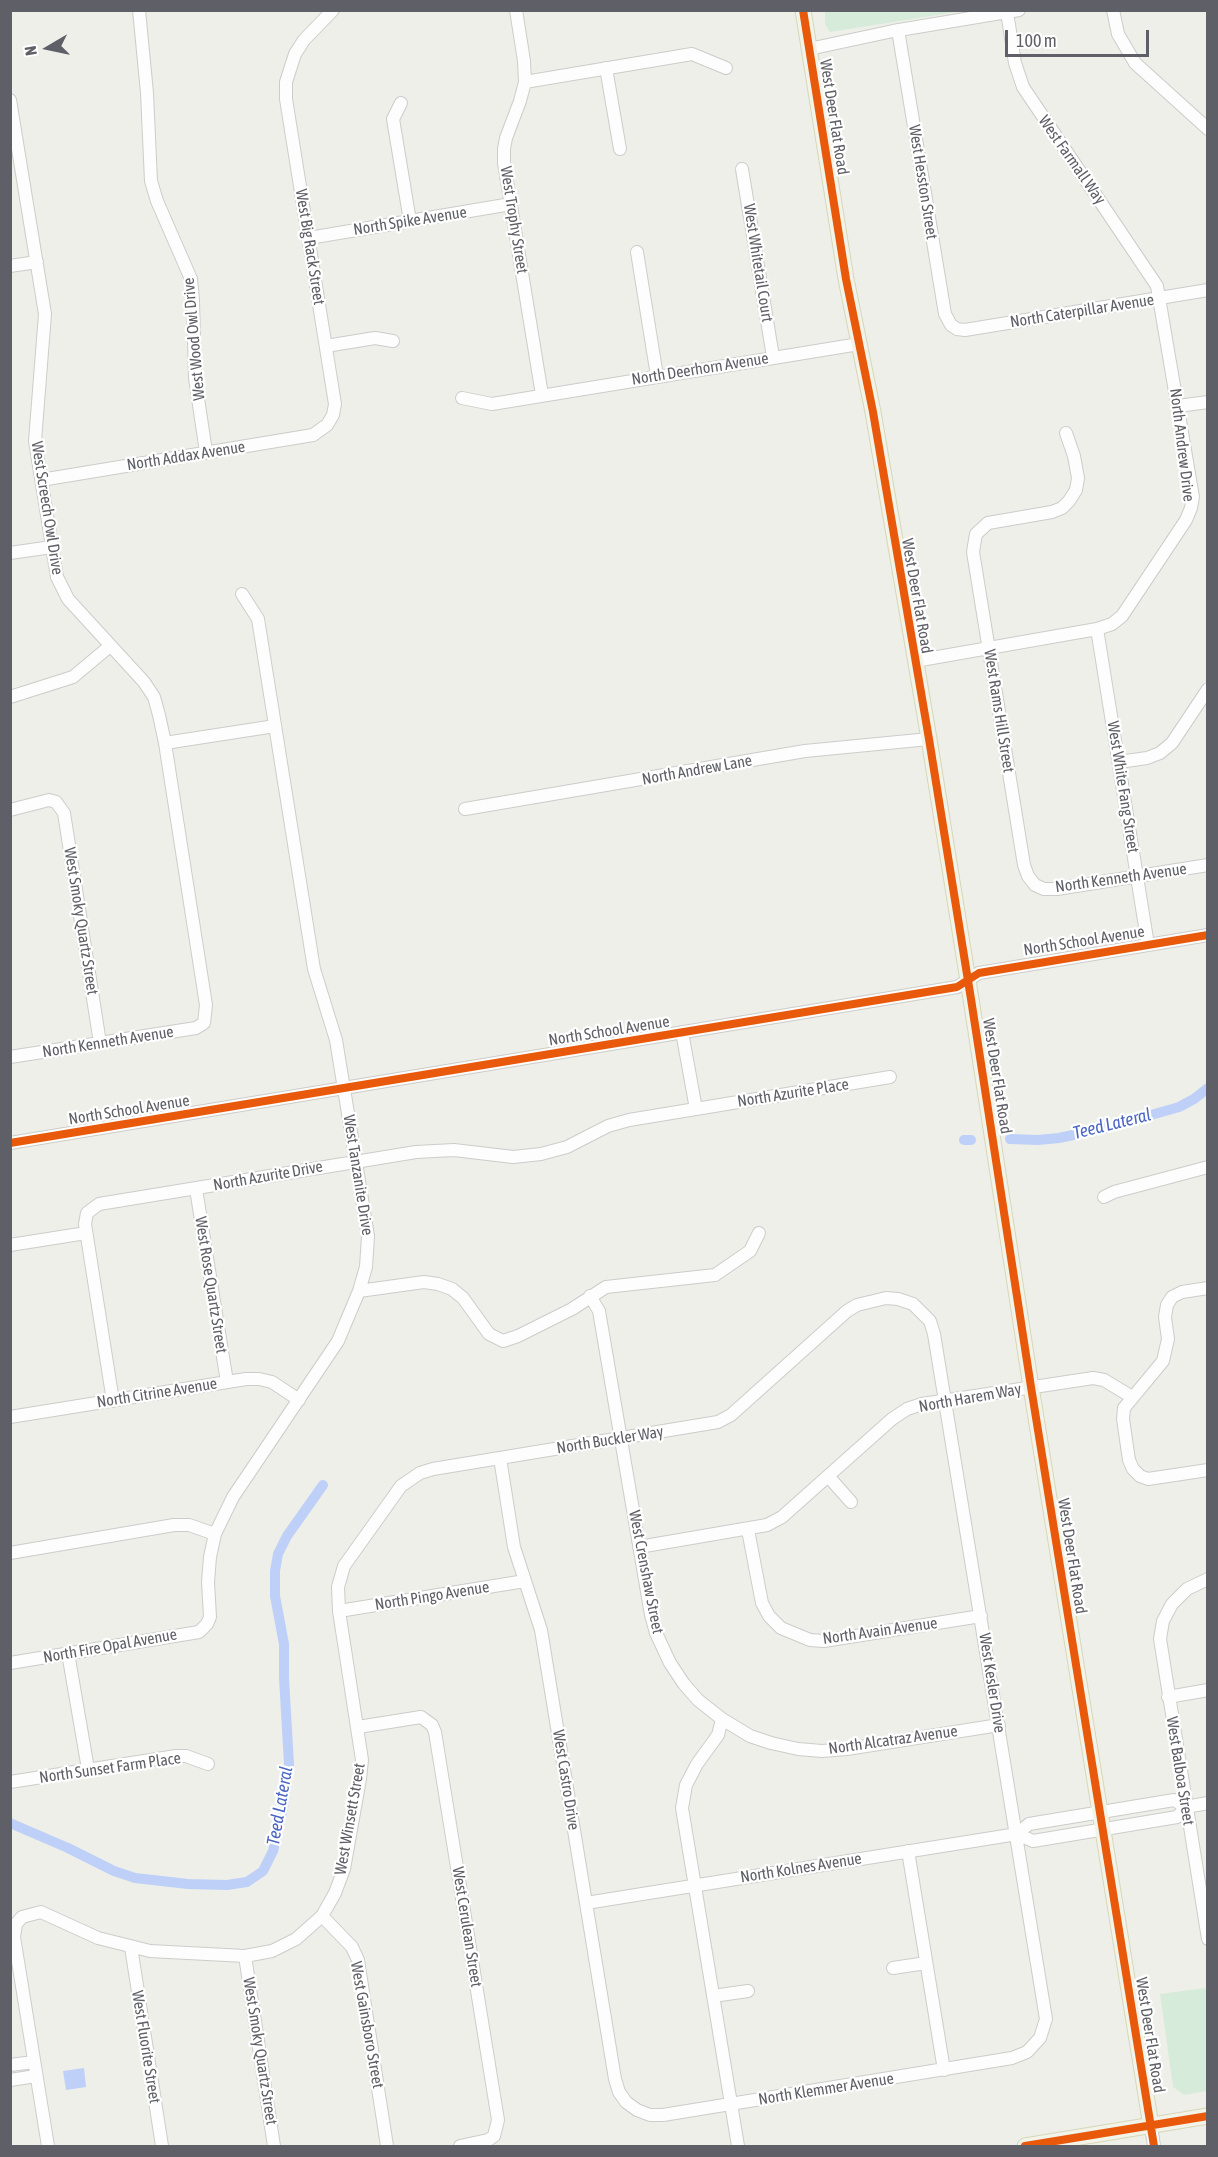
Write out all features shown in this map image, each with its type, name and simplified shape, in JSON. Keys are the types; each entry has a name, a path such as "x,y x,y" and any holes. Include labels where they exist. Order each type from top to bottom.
{"main road":[{"name":"West Deer Flat Road","path":"803,10 846,279 873,412 929,739 1151,2126"},
{"path":"1025,2146 1208,2116"}],"street":[{"name":"West Big Rack Street","path":"327,425 333,415 335,404 286,99 286,82 289,67 304,40 333,10"},
{"name":"West Trophy Street","path":"516,10 525,82 504,149 504,163 542,395"},
{"path":"1113,10 1118,34 1135,63 1208,129"},
{"path":"809,49 898,30 1013,11"},
{"name":"West Farmall Way","path":"1013,11 1015,63 1026,93 1151,275 1160,298"},
{"name":"West Wood Owl Drive","path":"138,13 147,93 151,181 157,201 191,279 195,378 207,452"},
{"name":"West Hesston Street","path":"898,30 945,314 957,329"},
{"path":"525,82 692,54 726,68"},
{"path":"606,68 620,149"},
{"name":"West Screech Owl Drive","path":"10,100 15,152 45,314 35,441 57,577 68,599 144,682 154,697 165,743 206,1005 204,1023"},
{"path":"401,103 393,119 410,221"},
{"name":"West Whitetail Court","path":"742,169 773,357"},
{"name":"North Spike Avenue","path":"309,238 511,204"},
{"path":"637,252 657,376"},
{"path":"10,266 37,262"},
{"name":"North Caterpillar Avenue","path":"957,329 965,330 1208,290"},
{"name":"North Andrew Drive","path":"915,661 1097,628 1112,624 1122,616 1186,520 1191,508 1192,497 1160,298"},
{"path":"326,346 375,338 393,341"},
{"name":"North Deerhorn Avenue","path":"462,398 492,404 859,344"},
{"path":"1178,406 1208,402"},
{"name":"North Addax Avenue","path":"41,480 314,435 327,425"},
{"name":"West Rams Hill Street","path":"1035,885 1024,865 973,552 976,534 988,523 1052,512 1062,508 1070,501 1076,490 1078,478 1074,456 1066,433"},
{"path":"10,553 52,547"},
{"name":"West Tanzanite Drive","path":"207,1624 210,1617 208,1582 210,1557 215,1534 233,1497 338,1341 359,1291 366,1267 368,1236 336,1040 314,969 258,619 242,594"},
{"name":"West White Fang Street","path":"1097,628 1148,945"},
{"path":"10,697 73,677 110,646"},
{"path":"1119,762 1147,758 1160,753 1172,743 1208,689"},
{"path":"165,743 274,726"},
{"name":"North Andrew Lane","path":"465,809 805,751 929,739"},
{"name":"West Smoky Quartz Street","path":"10,810 49,800 56,802 64,813 100,1043"},
{"name":"North Kenneth Avenue","path":"1035,885 1044,889 1057,889 1208,865"},
{"name":"North School Avenue","path":"10,1143 957,987 979,973 1208,935"},
{"name":"North Kenneth Avenue","path":"10,1057 196,1028 204,1023"},
{"path":"682,1032 696,1109"},
{"name":"North Azurite Place","path":"696,1109 890,1077"},
{"name":"North Azurite Drive","path":"86,1233 87,1213 99,1204 416,1152 454,1150 513,1157 542,1154 567,1147 608,1126 629,1120 696,1109"},
{"path":"1104,1197 1114,1192 1208,1167"},
{"name":"West Rose Quartz Street","path":"196,1189 227,1382"},
{"path":"10,1245 86,1233 113,1401"},
{"path":"359,1291 424,1282 438,1284 452,1289 463,1298 489,1334 504,1341 572,1309 606,1287 715,1275 750,1251 759,1233"},
{"path":"1208,1288 1182,1292 1172,1297 1167,1305 1165,1317 1167,1351 1157,1370 1132,1396 1124,1408 1123,1419 1129,1460 1133,1469 1140,1476 1148,1479 1208,1470"},
{"name":"West Crenshaw Street","path":"590,1296 599,1311 651,1615 664,1653 684,1684 698,1700 722,1719"},
{"name":"North Buckler Way","path":"339,1611 338,1587 344,1566 401,1486 411,1478 433,1469 718,1422 731,1415 847,1311 857,1305 886,1298 898,1299 914,1304 922,1311"},
{"name":"West Kesler Drive","path":"922,1311 930,1321 934,1334 1046,2019 1040,2038 1027,2052"},
{"name":"North Harem Way","path":"639,1547 767,1525 782,1517 892,1419 907,1409 922,1404 1093,1378 1104,1380 1132,1396"},
{"name":"North Citrine Avenue","path":"10,1417 227,1382 260,1379 272,1383 299,1400"},
{"name":"West Castro Drive","path":"500,1458 514,1547 541,1630 615,2079 619,2092 626,2102"},
{"path":"828,1476 851,1502"},
{"path":"10,1553 174,1525 189,1526 215,1534"},
{"name":"North Avain Avenue","path":"748,1530 762,1603 769,1617 781,1628 810,1640 824,1641 981,1616"},
{"name":"West Balboa Street","path":"1208,1579 1187,1589 1172,1604 1163,1621 1160,1639 1208,1939"},
{"name":"North Pingo Avenue","path":"339,1611 525,1581"},
{"name":"West Winsett Street","path":"322,1916 335,1893 344,1869 362,1769 358,1727 339,1611"},
{"name":"North Fire Opal Avenue","path":"10,1663 199,1632 207,1624"},
{"path":"68,1653 88,1769"},
{"path":"1168,1697 1208,1690"},
{"name":"West Cerulean Street","path":"358,1727 414,1717 427,1720 435,1732 498,2120 494,2136 480,2143 460,2146"},
{"path":"722,1719 718,1735 697,1764 686,1785 683,1814 738,2146"},
{"name":"North Alcatraz Avenue","path":"722,1719 750,1736 771,1743 822,1751 999,1725"},
{"name":"North Sunset Farm Place","path":"10,1782 176,1756 186,1756 208,1764"},
{"name":"North Kolnes Avenue","path":"586,1903 1017,1834 1029,1824 1174,1800 1186,1807"},
{"name":"North Kolnes Avenue","path":"1017,1834 1033,1841 1177,1817 1186,1807 1208,1803"},
{"path":"908,1851 944,2070"},
{"path":"48,2146 14,1936 16,1924 22,1917 41,1912 98,1938 131,1947 162,1952 245,1956 284,1946 309,1929 322,1916"},
{"name":"West Gainsboro Street","path":"322,1916 352,1947 358,1960 387,2146"},
{"name":"West Fluorite Street","path":"131,1947 162,2146"},
{"name":"West Smoky Quartz Street","path":"245,1956 274,2146"},
{"path":"893,1968 926,1963"},
{"path":"713,1996 748,1991"},
{"name":"North Klemmer Avenue","path":"626,2102 650,2115 663,2115 944,2070 1012,2058 1027,2052"},
{"path":"10,2066 34,2062"},
{"path":"10,2080 36,2076"},
{"name":"West Deer Flat Road","path":"1151,2126 1154,2146"}],"green space":[{"path":"825,11 963,11 830,32 825,24"},
{"path":"1205,1988 1208,1996 1207,2091 1184,2095 1173,2087 1160,1994"}],"water":[{"path":"84,2068 86,2087 66,2090 63,2071"}],"waterway":[{"name":"Teed Lateral","path":"1010,1139 1059,1138 1106,1128 1179,1107 1208,1088"},
{"name":"Teed Lateral","path":"964,1140 971,1140"},
{"name":"Teed Lateral","path":"10,1823 114,1871 135,1878 188,1884 227,1885 247,1882 263,1871 273,1851 283,1808 289,1764 284,1644 275,1596 275,1571 278,1554 287,1536 323,1485"}],"cycle path":[{"path":"803,10 846,279 873,412 929,739 1154,2146"},
{"path":"10,1143 957,987 979,973 1208,935"},
{"path":"1025,2146 1208,2116"}]}
